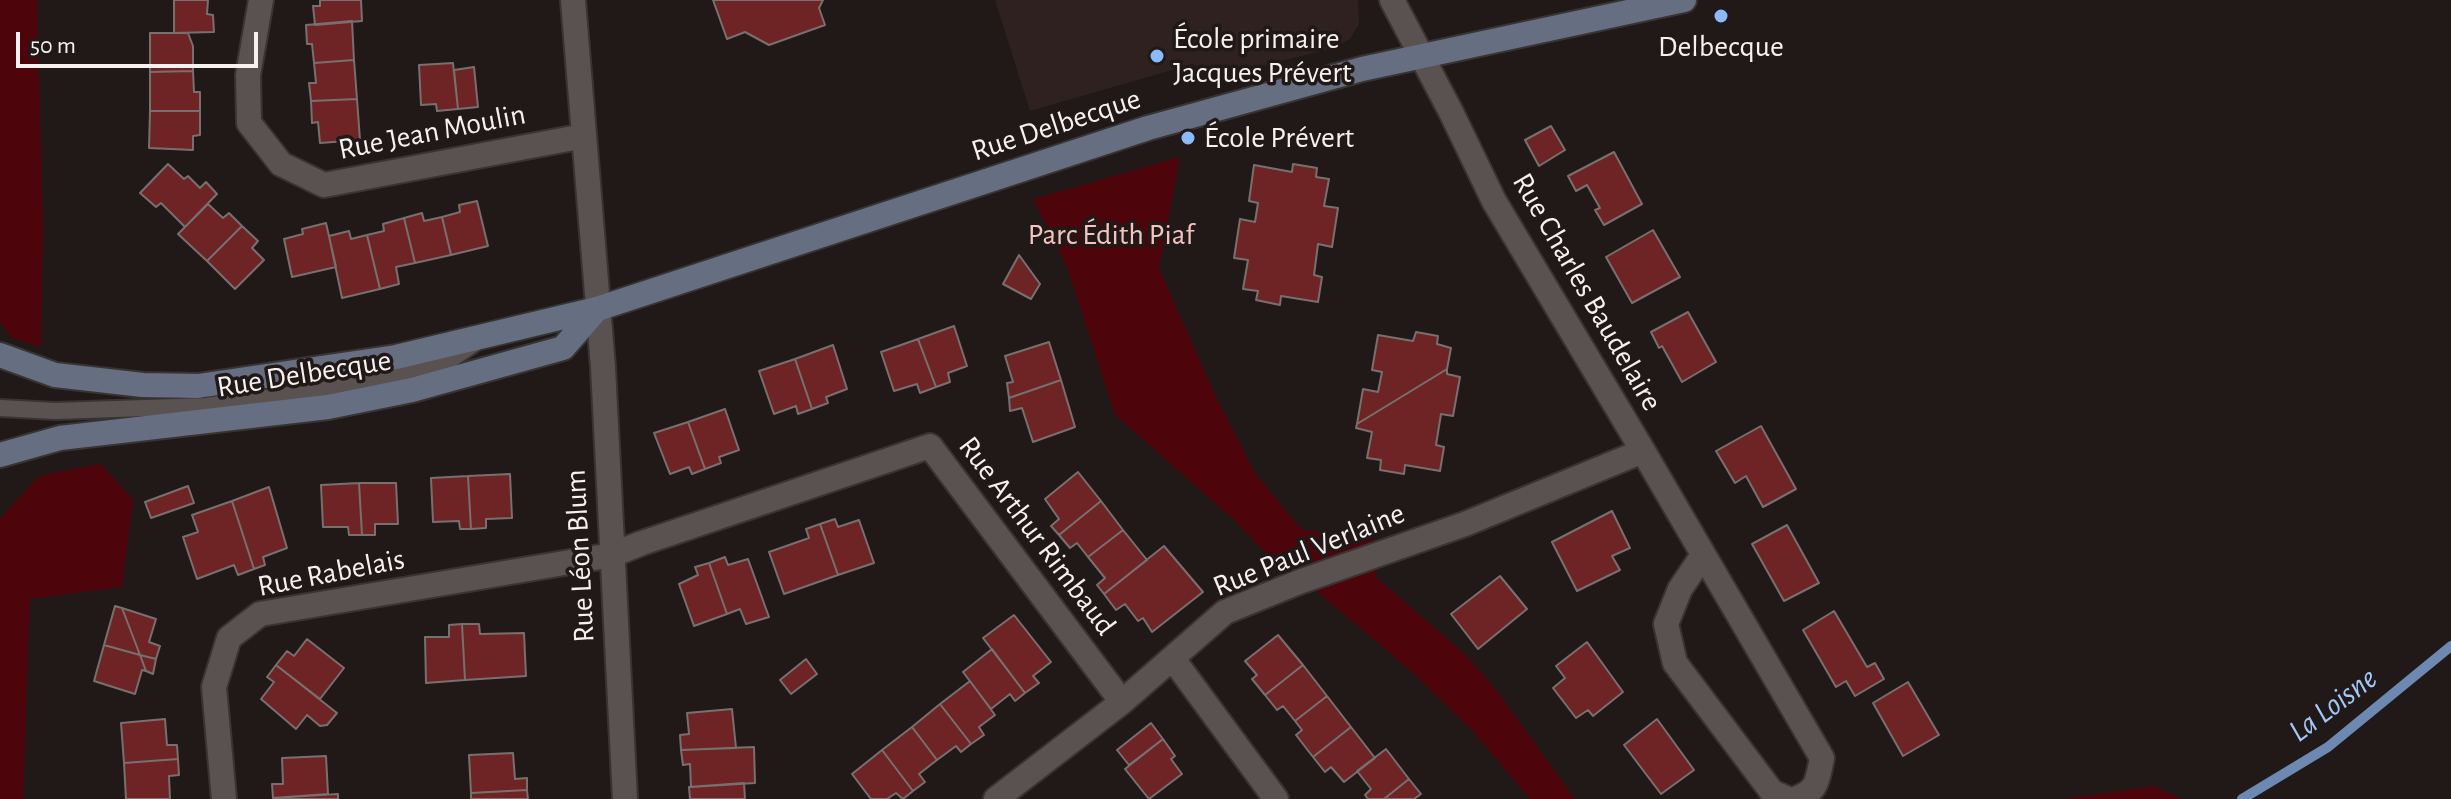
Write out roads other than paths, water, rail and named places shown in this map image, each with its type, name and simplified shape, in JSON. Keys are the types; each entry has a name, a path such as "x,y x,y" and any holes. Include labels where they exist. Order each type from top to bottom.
{"street":[{"name":"Rue Jean Moulin","path":"261,0 248,75 249,123 281,164 324,185 584,136"},
{"name":"Rue Léon Blum","path":"573,0 603,367 625,799"},
{"name":"Rue Charles Baudelaire","path":"1392,0 1494,201 1822,758 1816,785 1810,793 1795,799"},
{"name":"Rue Delbecque","path":"0,355 55,375 143,385 198,386 396,357 597,309 1148,128 1362,69 1684,0"},
{"name":"Rue Delbecque","path":"0,455 60,438 328,407 412,390 563,348 597,309"},
{"name":"Rue Arthur Rimbaud","path":"612,555 930,446 1122,702"},
{"name":"Rue Paul Verlaine","path":"996,799 1122,702 1225,612 1299,582 1465,524 1643,451"},
{"name":"Rue Rabelais","path":"224,799 214,687 229,638 260,614 612,555"},
{"path":"1703,555 1680,589 1666,624 1675,663 1772,792 1788,799"},
{"path":"1173,659 1276,799"}],"lane":[{"path":"0,408 55,411 206,406 318,391 441,366 486,336"}],"waterway":[{"name":"La Loisne","path":"2242,799 2328,747 2451,646"}],"place":[{"name":"Delbecque","path":"1721,16"},
{"name":"École primaire Jacques Prévert","path":"1157,56"},
{"name":"École Prévert","path":"1188,138"}],"park label":[{"name":"Parc Édith Piaf","path":"1111,235"}]}
